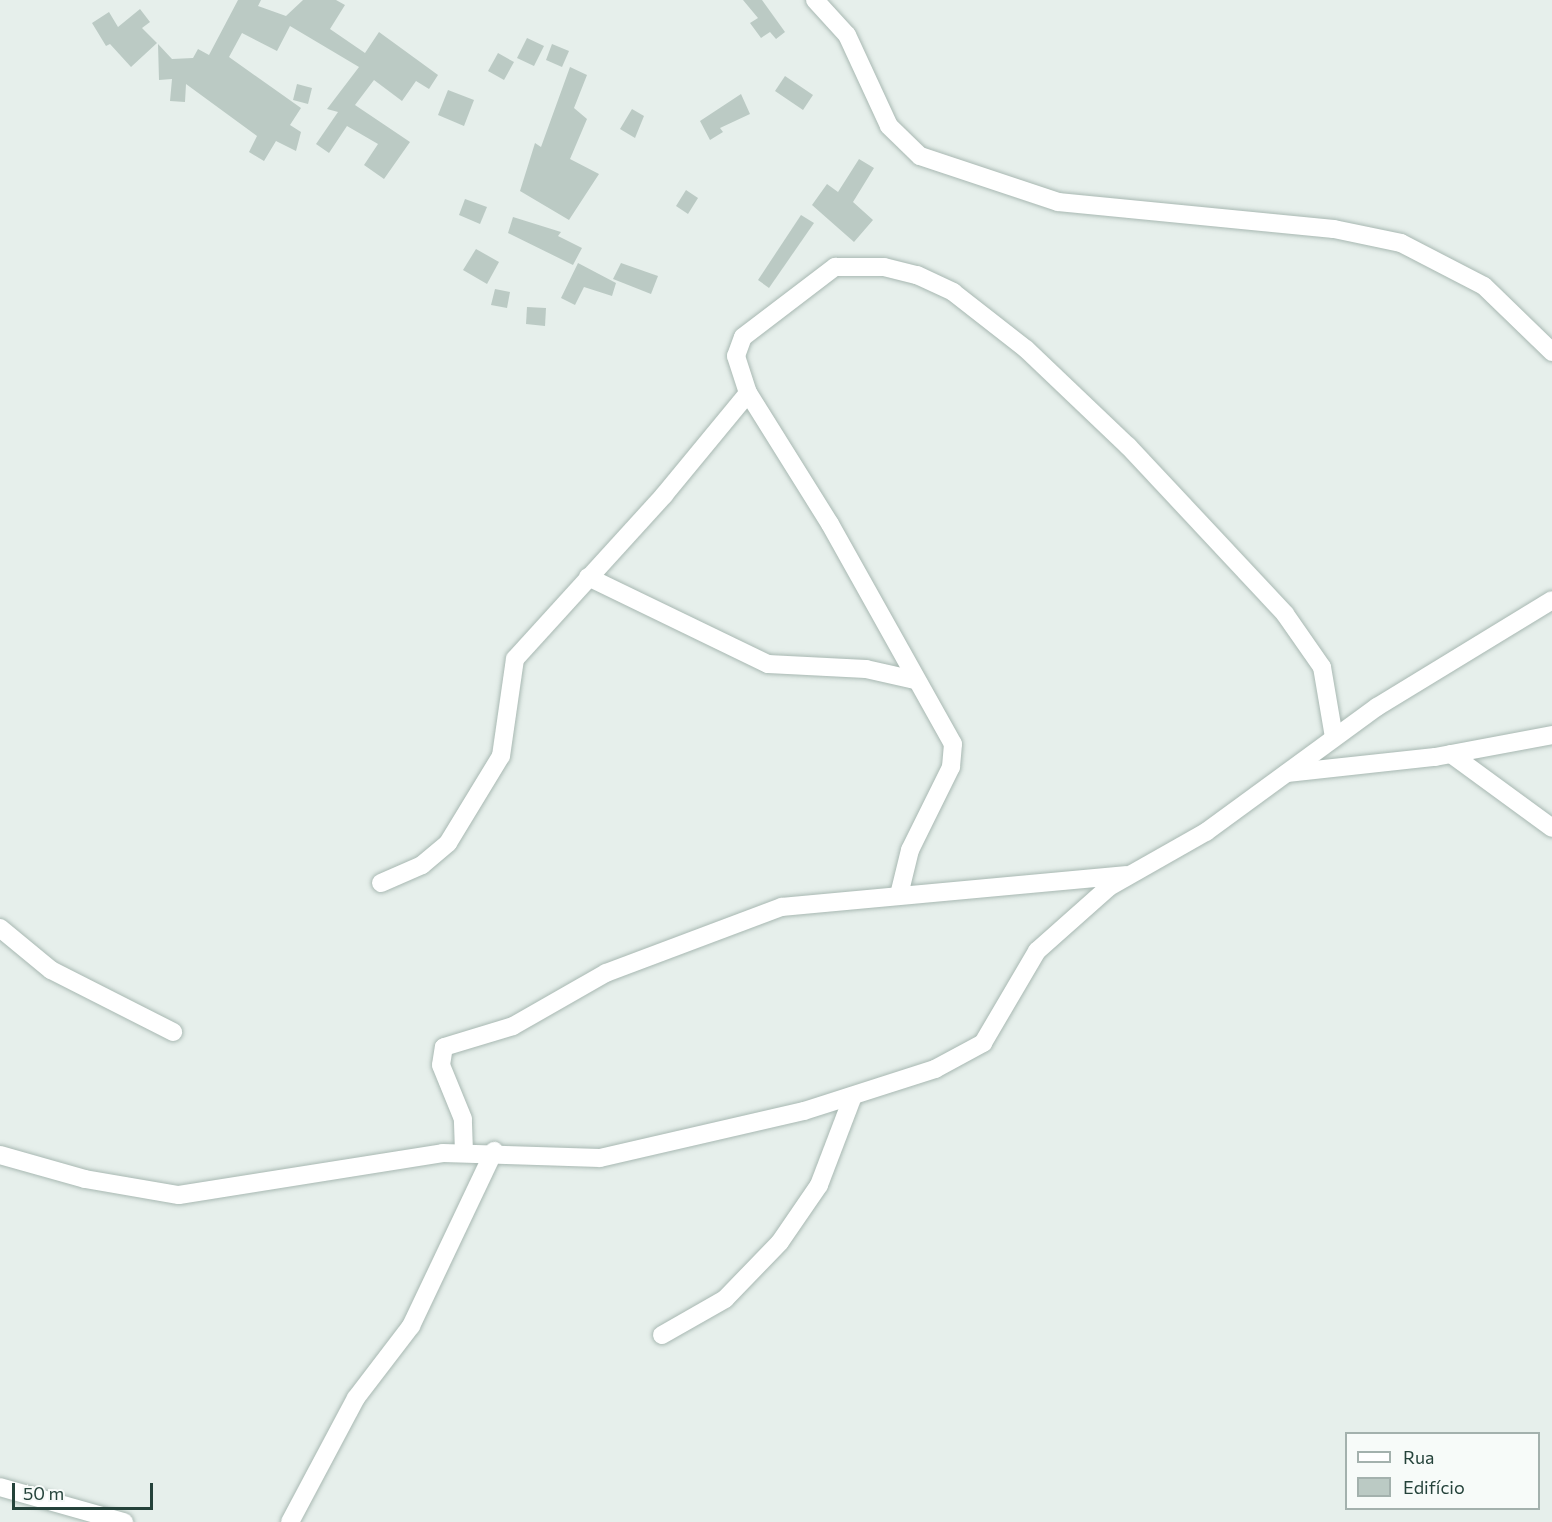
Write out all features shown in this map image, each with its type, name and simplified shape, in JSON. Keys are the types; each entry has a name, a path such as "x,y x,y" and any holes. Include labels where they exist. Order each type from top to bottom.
{"street":[{"path":"815,0 847,35 889,126 920,156 1058,202 1334,229 1401,243 1484,286 1552,352"},
{"path":"899,895 910,850 954,754 949,733 915,680 830,524 748,393 738,370 736,347 820,273 835,267 884,267 953,292 999,324 1128,446 1285,614 1322,667 1334,737"},
{"path":"381,883 434,855 480,798 506,740 515,659 748,393"},
{"path":"588,577 768,664 866,669 915,680"},
{"path":"0,1155 85,1179 179,1195 464,1152 494,1151 577,1159 624,1155 853,1096 935,1069 983,1043 1049,937 1129,875 1206,832 1334,737 1552,600"},
{"path":"1286,773 1451,754 1552,735"},
{"path":"1451,754 1552,828"},
{"path":"464,1152 463,1119 441,1065 444,1047 453,1040 513,1026 585,983 740,919 782,907 1129,875"},
{"path":"0,928 51,970 173,1032"},
{"path":"662,1335 725,1299 780,1242 819,1185 853,1096"},
{"path":"290,1522 356,1398 411,1326 494,1151"},
{"path":"0,1487 124,1522"}],"building":[{"path":"238,0 261,0 258,6 286,16 303,0 336,0 345,5 330,29 365,53 379,32 438,75 429,89 416,81 402,101 374,80 355,105 410,142 384,179 364,165 378,144 347,126 329,153 316,144 338,112 327,109 359,67 290,26 277,51 242,33 229,57 301,108 290,125 301,132 296,151 276,141 264,161 249,152 257,136 186,84 185,102 170,101 172,79 159,80 158,44 172,59 193,58 198,49 209,55"},
{"path":"743,0 762,0 785,32 776,39 770,32 761,38 750,23 758,18"},
{"path":"140,9 150,22 142,28 157,43 131,67 110,44 106,46 92,23 109,12 118,27"},
{"path":"527,38 544,46 534,66 517,58"},
{"path":"552,44 569,51 562,67 546,60"},
{"path":"498,53 514,62 504,80 488,71"},
{"path":"570,67 587,75 574,108 587,119 570,159 599,174 569,220 520,191 535,143 541,147"},
{"path":"785,76 813,95 803,110 775,91"},
{"path":"297,84 312,88 308,104 293,100"},
{"path":"448,90 474,100 464,126 438,115"},
{"path":"741,94 750,114 720,128 723,132 710,140 700,121"},
{"path":"632,109 644,116 635,138 620,129"},
{"path":"859,159 874,168 853,202 873,220 854,242 812,205 827,184 838,192"},
{"path":"686,190 698,198 688,214 676,206"},
{"path":"465,199 487,207 480,224 459,215"},
{"path":"801,215 814,223 769,288 758,280"},
{"path":"513,217 561,232 558,236 582,248 573,265 508,233"},
{"path":"476,249 499,262 487,284 463,270"},
{"path":"578,263 616,283 612,296 584,287 575,305 561,298"},
{"path":"621,263 658,276 651,294 613,279"},
{"path":"495,289 510,292 507,308 491,305"},
{"path":"527,307 546,308 545,326 526,324"}]}
